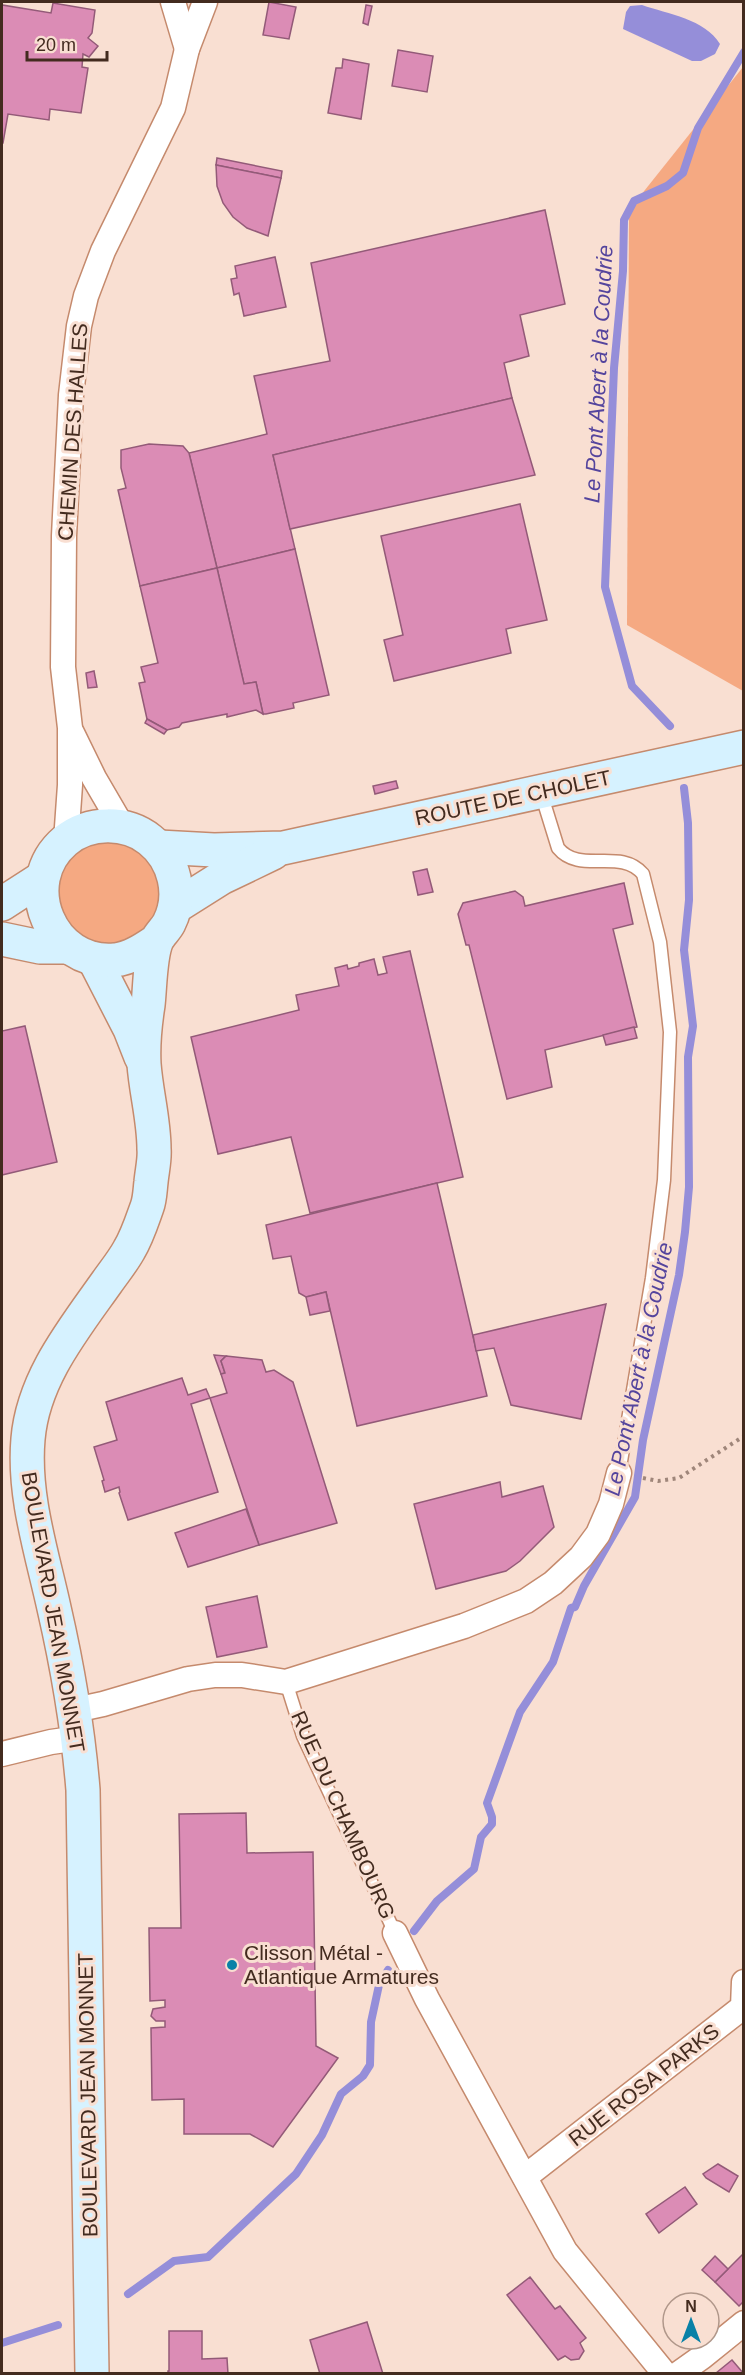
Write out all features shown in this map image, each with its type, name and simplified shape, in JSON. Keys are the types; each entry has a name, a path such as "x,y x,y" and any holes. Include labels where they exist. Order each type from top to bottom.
{"main road":[{"name":"ROUTE DE CHOLET","path":"159,847 214,850 283,848 744,747"},
{"path":"2,939 40,947 81,953 116,960 138,953 156,941 168,925 175,907 176,885 170,865 159,847 142,834 122,826 102,826 83,830 66,840 51,857 42,878 41,897 45,916 54,933 81,953 130,1029 144,1063"},
{"name":"ROUTE DE CHOLET","path":"175,907 221,878 283,848"},
{"path":"2,904 42,878"},
{"path":"144,1063 145,1026 156,941"},
{"name":"BOULEVARD JEAN MONNET","path":"92,2373 83,1790 70,1680 29,1497 26,1462 28,1434 44,1378 63,1344 129,1250 148,1203 155,1150 144,1063"}],"street":[{"name":"CHEMIN DES HALLES","path":"173,2 187,49"},
{"name":"CHEMIN DES HALLES","path":"66,840 70,785 70,728 63,667 64,547 71,395 79,326 86,296 104,250 173,108 187,49 205,2"},
{"name":"CHEMIN DES HALLES","path":"70,728 94,778 122,826"},
{"path":"2,1754 51,1742 104,1704 188,1679 215,1675 242,1675 286,1682 464,1626 526,1601 553,1584 581,1557 598,1534 611,1504 619,1473"},
{"name":"RUE DU CHAMBOURG","path":"395,1933 427,1999 565,2252 665,2373"},
{"name":"RUE ROSA PARKS","path":"525,2177 743,2008 744,1982"},
{"path":"678,2373 702,2357 744,2322"}],"lane":[{"path":"541,792 558,848 569,859 627,862 637,867 643,874 649,891 661,954 670,1032 664,1180 652,1278 619,1473"},
{"name":"RUE DU CHAMBOURG","path":"286,1682 303,1737 395,1933"}],"path":[{"path":"658,1481 679,1478 744,1436"}],"shaded area":[{"path":"642,5 685,18 705,29 720,44 715,54 701,61 692,61 623,29 626,12 630,6"},
{"path":"743,67 743,691 627,625 629,210"},
{"path":"103,837 139,846 161,877 158,914 147,930 113,946 96,945 67,928 54,880 71,851"}],"building":[{"path":"269,2 296,7 289,39 263,35"},
{"path":"53,3 95,10 92,33 88,38 98,46 89,57 83,54 82,67 88,68 81,113 50,109 49,120 8,114 2,143 2,5 51,13"},
{"path":"366,5 372,6 368,25 363,23"},
{"path":"398,50 433,56 427,92 392,86"},
{"path":"343,59 369,64 361,119 328,113 336,68 342,68"},
{"path":"217,158 282,171 281,178 216,165"},
{"path":"216,165 281,178 268,236 247,228 233,217 223,203 217,186"},
{"path":"545,210 565,304 520,315 529,356 504,363 512,398 273,455 295,549 217,568 189,453 267,434 254,376 330,361 311,263"},
{"path":"275,257 286,307 244,316 239,293 234,295 231,279 237,278 235,266"},
{"path":"512,398 535,475 290,529 273,455"},
{"path":"149,444 183,446 189,453 217,568 140,586 118,490 126,488 121,468 121,450"},
{"path":"520,504 547,620 506,629 511,653 394,681 384,640 403,635 381,536"},
{"path":"295,549 329,695 293,703 294,708 263,714 256,682 244,684 217,568"},
{"path":"217,568 244,684 256,682 263,714 256,710 227,717 227,714 182,723 179,727 167,730 147,719 139,683 145,682 141,667 158,663 140,586"},
{"path":"94,671 97,687 88,688 86,673"},
{"path":"147,719 167,730 164,734 145,723"},
{"path":"396,781 398,788 375,794 373,786"},
{"path":"427,869 433,892 418,895 413,872"},
{"path":"624,883 633,924 613,929 637,1027 545,1050 552,1087 507,1099 469,945 466,945 458,914 463,903 515,891 523,897 525,906"},
{"path":"410,951 463,1177 310,1213 291,1137 218,1154 191,1037 299,1010 296,995 339,986 335,968 347,965 348,969 374,959 378,975 387,973 383,957"},
{"path":"25,1026 57,1162 2,1175 2,1031"},
{"path":"634,1027 637,1038 606,1045 603,1035"},
{"path":"437,1183 487,1396 357,1426 326,1292 306,1297 299,1293 291,1256 273,1259 266,1225"},
{"path":"326,1292 330,1311 310,1315 306,1297"},
{"path":"606,1304 581,1419 511,1405 494,1348 476,1351 473,1335"},
{"path":"214,1355 226,1356 221,1361 225,1373 221,1374"},
{"path":"226,1356 262,1360 266,1372 274,1370 293,1382 337,1523 259,1545 210,1398 227,1393 221,1374 225,1373 221,1361"},
{"path":"182,1378 188,1395 206,1389 210,1398 191,1404 218,1492 128,1520 119,1487 105,1492 102,1481 104,1480 94,1447 117,1440 106,1402"},
{"path":"500,1482 502,1497 543,1486 554,1527 520,1561 506,1571 436,1589 414,1504"},
{"path":"246,1509 259,1545 188,1567 175,1533"},
{"path":"257,1596 267,1647 217,1657 206,1607"},
{"name":"Clisson Métal - Atlantique Armatures","path":"246,1813 247,1853 313,1852 316,2046 338,2058 273,2147 250,2134 184,2134 184,2099 152,2100 151,2028 165,2027 165,2021 156,2021 151,2016 153,2009 165,2007 165,2000 150,2001 149,1928 181,1928 179,1814"},
{"path":"718,2164 738,2176 729,2192 703,2174"},
{"path":"685,2187 697,2204 659,2233 646,2214"},
{"path":"744,2253 744,2301 739,2306 715,2282"},
{"path":"715,2256 728,2269 715,2282 702,2270"},
{"path":"530,2277 555,2309 560,2306 586,2338 580,2343 584,2351 579,2359 571,2360 565,2356 558,2360 507,2295"},
{"path":"367,2322 383,2374 320,2374 310,2340"},
{"path":"169,2331 202,2331 202,2359 227,2358 228,2374 168,2374"},
{"path":"732,2360 744,2374 715,2374 716,2373"}],"waterway":[{"name":"Le Pont Abert à la Coudrie","path":"670,726 632,686 605,587 614,368 623,271 624,220 634,201 667,186 683,173 698,128 744,52"},
{"name":"Le Pont Abert à la Coudrie","path":"414,1931 437,1901 474,1869 481,1837 492,1824 487,1803 520,1712 553,1662 571,1608 575,1607 584,1586 635,1497 643,1440 679,1275 689,1187 688,1057 693,1026 684,950 689,900 688,823 684,788"},
{"name":"Le Pont Abert à la Coudrie","path":"128,2294 174,2261 208,2257 296,2174 322,2135 341,2094 363,2076 370,2065 371,2022 379,1985 388,1970"},
{"name":"Le Pont Abert à la Coudrie","path":"2,2343 58,2325"}],"place":[{"name":"Clisson Métal - Atlantique Armatures","path":"232,1965"}]}
